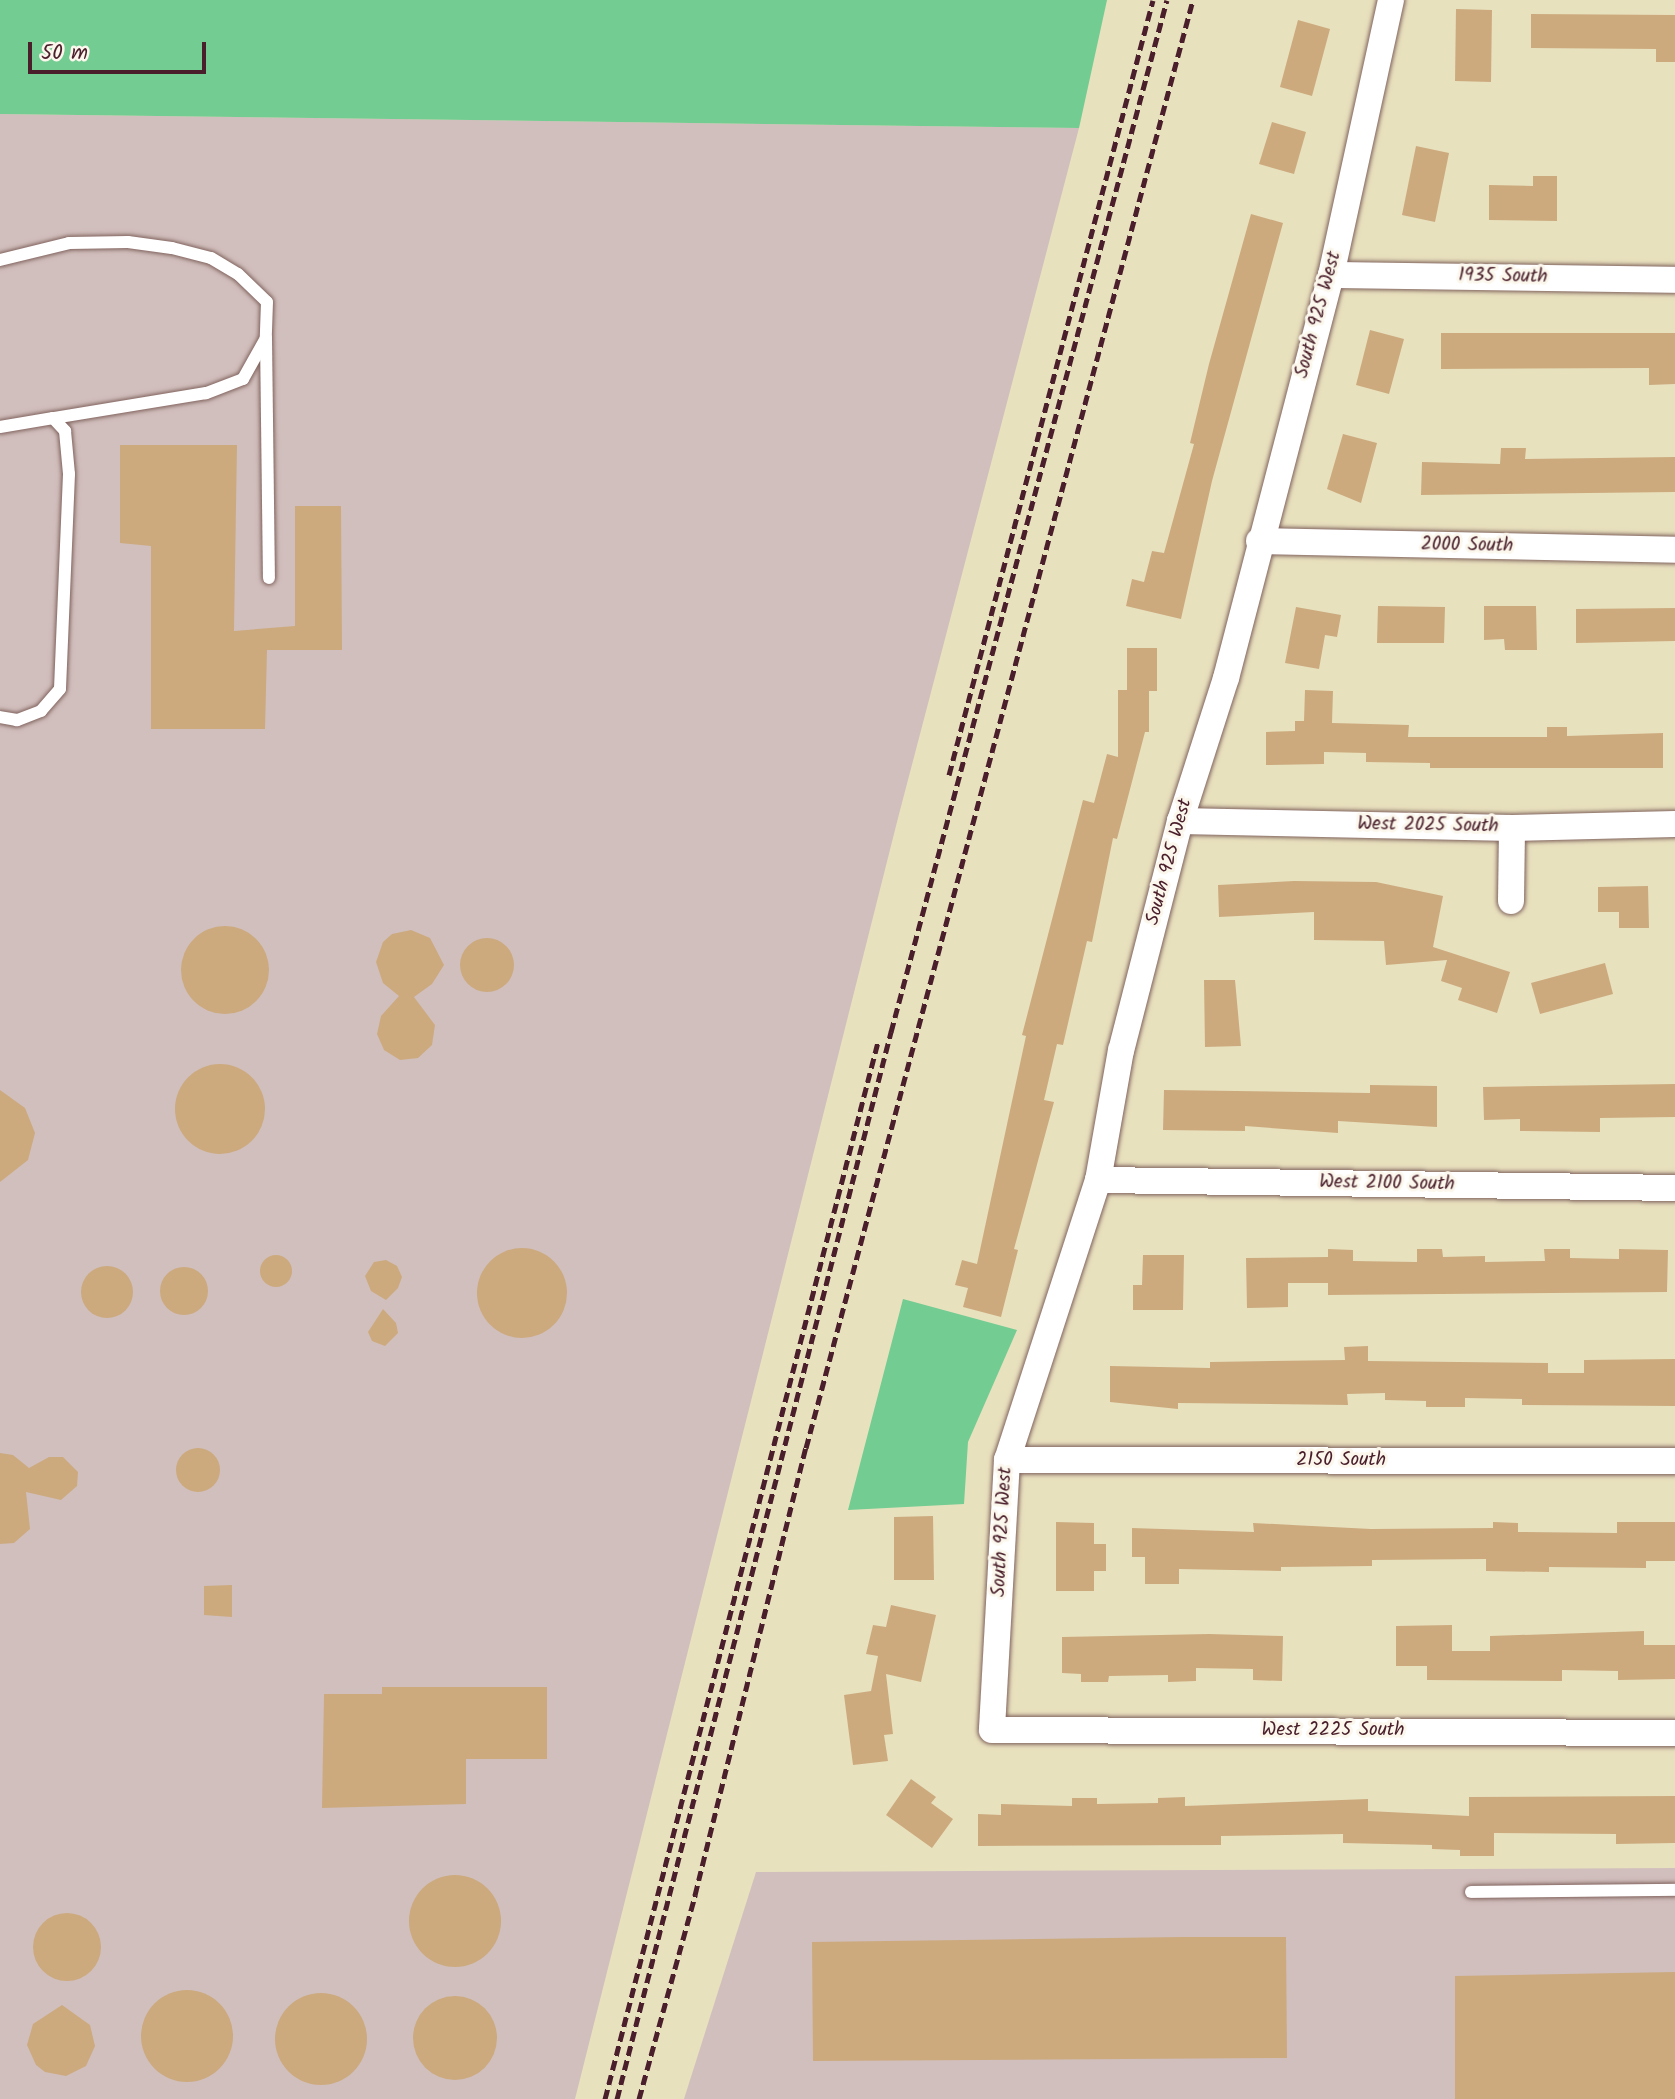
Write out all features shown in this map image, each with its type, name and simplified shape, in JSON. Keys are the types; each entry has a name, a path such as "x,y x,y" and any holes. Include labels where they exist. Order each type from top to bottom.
{"street":[{"name":"South 925 West","path":"992,1730 1007,1460 1098,1180 1121,1050 1180,821 1226,678 1259,541 1331,275 1391,0"},
{"name":"1935 South","path":"1331,275 1675,280"},
{"name":"2000 South","path":"1259,541 1675,550"},
{"name":"West 2025 South","path":"1180,821 1512,828 1675,824"},
{"path":"1511,901 1512,828"},
{"name":"West 2100 South","path":"1098,1180 1675,1188"},
{"name":"2150 South","path":"1007,1460 1675,1461"},
{"name":"West 2225 South","path":"992,1730 1675,1732"}],"lane":[{"path":"0,260 69,243 128,242 211,258 238,274 267,302 269,578"},
{"path":"0,427 206,393 243,379 266,338"},
{"path":"0,717 17,720 41,711 60,689 69,474 65,431 53,418"},
{"path":"1471,1892 1675,1890"}],"shaded area":[{"path":"0,114 1079,128 898,818 575,2099 0,2099"},
{"path":"1675,1868 1675,2099 684,2099 756,1872"}],"green space":[{"path":"0,0 1107,0 1079,128 0,114"},
{"path":"903,1299 1017,1330 968,1442 964,1504 848,1510"}],"building":[{"path":"1456,9 1492,10 1491,82 1455,81"},
{"path":"1531,14 1675,15 1675,62 1656,62 1656,49 1531,48"},
{"path":"1298,20 1330,29 1312,96 1280,87"},
{"path":"1272,122 1306,132 1294,174 1259,164"},
{"path":"1416,146 1449,153 1435,222 1402,215"},
{"path":"1533,176 1557,176 1557,221 1489,220 1489,185 1533,186"},
{"path":"1251,214 1283,223 1212,481 1181,619 1126,606 1132,579 1144,582 1152,551 1164,553 1194,444 1190,443 1209,364"},
{"path":"1370,330 1404,339 1389,394 1356,385"},
{"path":"1441,333 1675,333 1675,384 1649,385 1649,368 1441,369"},
{"path":"1343,434 1377,443 1361,503 1327,489"},
{"path":"120,445 237,445 234,631 295,626 295,506 341,506 342,650 267,650 265,729 151,729 151,546 120,543"},
{"path":"1501,448 1526,448 1525,459 1675,457 1675,492 1421,495 1422,462 1500,464"},
{"path":"1378,606 1445,607 1444,643 1377,643"},
{"path":"1484,606 1536,606 1537,650 1505,650 1504,639 1484,640"},
{"path":"1296,607 1341,615 1337,637 1325,635 1319,669 1285,663"},
{"path":"1675,608 1675,641 1576,643 1576,609"},
{"path":"1127,648 1157,648 1157,691 1149,691 1149,732 1145,732 1117,839 1113,838 1092,942 1087,941 1063,1045 1057,1044 1044,1100 1054,1102 1014,1249 1018,1250 1001,1317 963,1307 968,1288 955,1285 962,1260 977,1264 1026,1036 1022,1035 1083,800 1094,803 1107,754 1118,757 1118,690 1127,690"},
{"path":"1305,690 1333,691 1332,723 1409,725 1408,737 1547,737 1547,727 1567,727 1567,736 1663,733 1663,768 1430,768 1430,763 1366,762 1366,753 1324,752 1324,764 1266,765 1266,732 1295,731 1295,721 1304,721"},
{"path":"1294,881 1376,882 1443,896 1433,947 1510,972 1497,1013 1458,1000 1462,988 1441,981 1447,960 1386,965 1384,941 1314,940 1314,912 1219,917 1218,885"},
{"path":"1648,886 1649,928 1619,928 1619,912 1598,912 1598,887"},
{"path":"216,926 234,926 250,933 262,945 269,961 269,979 262,995 250,1007 234,1014 216,1014 200,1007 188,995 181,979 181,961 188,945 200,933"},
{"path":"411,930 430,938 444,965 432,984 414,997 435,1025 432,1045 418,1058 400,1060 384,1050 377,1034 381,1016 399,996 383,983 376,962 383,942 392,934"},
{"path":"487,938 506,946 514,965 506,984 487,992 468,984 460,965 468,946"},
{"path":"1605,963 1613,994 1540,1014 1531,983"},
{"path":"1204,980 1235,980 1241,1046 1205,1047"},
{"path":"220,1064 245,1072 257,1084 265,1109 257,1134 245,1146 220,1154 195,1146 183,1134 175,1109 183,1084 195,1072"},
{"path":"1675,1084 1675,1117 1600,1118 1600,1132 1520,1131 1520,1119 1484,1120 1483,1087"},
{"path":"1370,1085 1437,1086 1437,1127 1338,1121 1338,1133 1245,1126 1245,1131 1163,1130 1164,1090 1370,1093"},
{"path":"0,1090 25,1108 35,1133 28,1160 0,1182"},
{"path":"522,1248 547,1256 559,1268 567,1293 559,1318 547,1330 522,1338 497,1330 485,1318 477,1293 485,1268 497,1256"},
{"path":"1328,1249 1353,1250 1353,1261 1417,1262 1417,1249 1442,1249 1443,1257 1485,1256 1485,1262 1545,1261 1544,1249 1570,1249 1570,1258 1619,1259 1619,1249 1668,1250 1667,1292 1328,1295 1328,1283 1288,1283 1288,1307 1247,1308 1246,1258 1328,1257"},
{"path":"276,1255 287,1260 292,1271 287,1282 276,1287 265,1282 260,1271 265,1260"},
{"path":"1143,1255 1184,1255 1183,1310 1133,1310 1133,1285 1142,1285"},
{"path":"386,1260 397,1266 402,1277 398,1288 386,1300 371,1291 365,1276 374,1262"},
{"path":"107,1266 117,1268 125,1274 131,1282 131,1302 125,1310 117,1316 107,1318 97,1316 89,1310 83,1302 81,1292 83,1282 89,1274 97,1268"},
{"path":"184,1267 201,1274 208,1291 201,1308 184,1315 167,1308 160,1291 167,1274"},
{"path":"383,1309 396,1323 398,1333 385,1346 372,1341 368,1332"},
{"path":"1368,1346 1368,1361 1548,1363 1548,1373 1584,1373 1584,1360 1675,1359 1675,1406 1522,1405 1522,1399 1465,1398 1465,1407 1426,1407 1426,1401 1385,1400 1385,1393 1347,1394 1348,1405 1178,1403 1178,1409 1110,1402 1110,1366 1210,1368 1210,1362 1345,1360 1344,1347"},
{"path":"198,1448 207,1449 214,1454 219,1461 219,1479 214,1486 207,1491 198,1492 189,1491 182,1486 177,1479 176,1470 177,1461 182,1454 189,1449"},
{"path":"0,1453 13,1455 29,1468 49,1457 63,1457 78,1472 77,1486 61,1500 26,1492 30,1529 14,1543 0,1544"},
{"path":"933,1516 934,1580 894,1580 894,1517"},
{"path":"1056,1522 1094,1523 1094,1544 1106,1544 1106,1571 1094,1571 1094,1591 1056,1591"},
{"path":"1493,1522 1518,1523 1518,1532 1617,1533 1617,1522 1675,1522 1675,1561 1646,1561 1646,1568 1549,1567 1549,1572 1486,1571 1486,1559 1372,1560 1372,1566 1281,1567 1281,1571 1179,1569 1179,1584 1145,1584 1145,1557 1132,1557 1132,1528 1254,1532 1253,1523 1371,1529 1493,1528"},
{"path":"232,1585 232,1617 204,1615 204,1586"},
{"path":"891,1605 936,1615 921,1682 886,1674 893,1734 884,1735 888,1761 853,1765 844,1695 871,1691 878,1656 866,1654 873,1625 886,1627"},
{"path":"1452,1625 1452,1651 1490,1651 1490,1636 1644,1631 1644,1645 1675,1645 1675,1679 1618,1680 1618,1671 1562,1670 1562,1681 1427,1680 1427,1666 1396,1666 1396,1626"},
{"path":"1209,1634 1283,1636 1282,1681 1253,1680 1253,1669 1196,1668 1196,1681 1168,1682 1168,1675 1109,1676 1108,1682 1081,1682 1081,1674 1062,1673 1062,1637"},
{"path":"382,1687 547,1687 547,1759 466,1759 466,1804 322,1808 324,1694 382,1694"},
{"path":"911,1779 936,1797 931,1803 953,1819 932,1848 886,1815"},
{"path":"1675,1796 1675,1843 1616,1844 1616,1834 1494,1833 1494,1856 1460,1856 1460,1850 1432,1849 1432,1845 1343,1843 1343,1834 1221,1836 1221,1845 978,1846 978,1814 1001,1815 1001,1804 1072,1806 1072,1798 1097,1798 1097,1804 1158,1803 1158,1798 1185,1797 1185,1806 1368,1799 1368,1811 1469,1816 1469,1797"},
{"path":"455,1875 472,1879 487,1889 497,1904 501,1921 497,1938 487,1953 472,1963 455,1967 438,1963 423,1953 413,1938 409,1921 413,1904 423,1889 438,1879"},
{"path":"67,1913 80,1915 91,1923 99,1934 99,1960 91,1971 80,1979 67,1981 54,1979 43,1971 35,1960 33,1947 35,1934 43,1923 54,1915"},
{"path":"1286,1937 1287,2058 813,2061 812,1942"},
{"path":"1675,1972 1675,2099 1455,2099 1455,1976"},
{"path":"187,1990 204,1994 219,2004 229,2019 233,2036 229,2053 219,2068 204,2078 187,2082 170,2078 155,2068 145,2053 141,2036 145,2019 155,2004 170,1994"},
{"path":"321,1993 338,1997 353,2007 363,2022 367,2039 363,2056 353,2071 338,2081 321,2085 304,2081 289,2071 279,2056 275,2039 279,2022 289,2007 304,1997"},
{"path":"447,1996 463,1996 479,2003 490,2014 497,2030 494,2054 485,2068 463,2080 447,2080 431,2073 420,2062 413,2046 413,2030 420,2014 431,2003"},
{"path":"62,2005 90,2025 95,2046 86,2066 66,2076 45,2072 36,2065 27,2045 33,2024"}],"railway":[{"path":"949,775 1153,0"},
{"path":"617,2099 891,1032 1167,0"},
{"path":"639,2099 695,1895 806,1448 1193,0"},
{"path":"605,2099 878,1042"}]}
